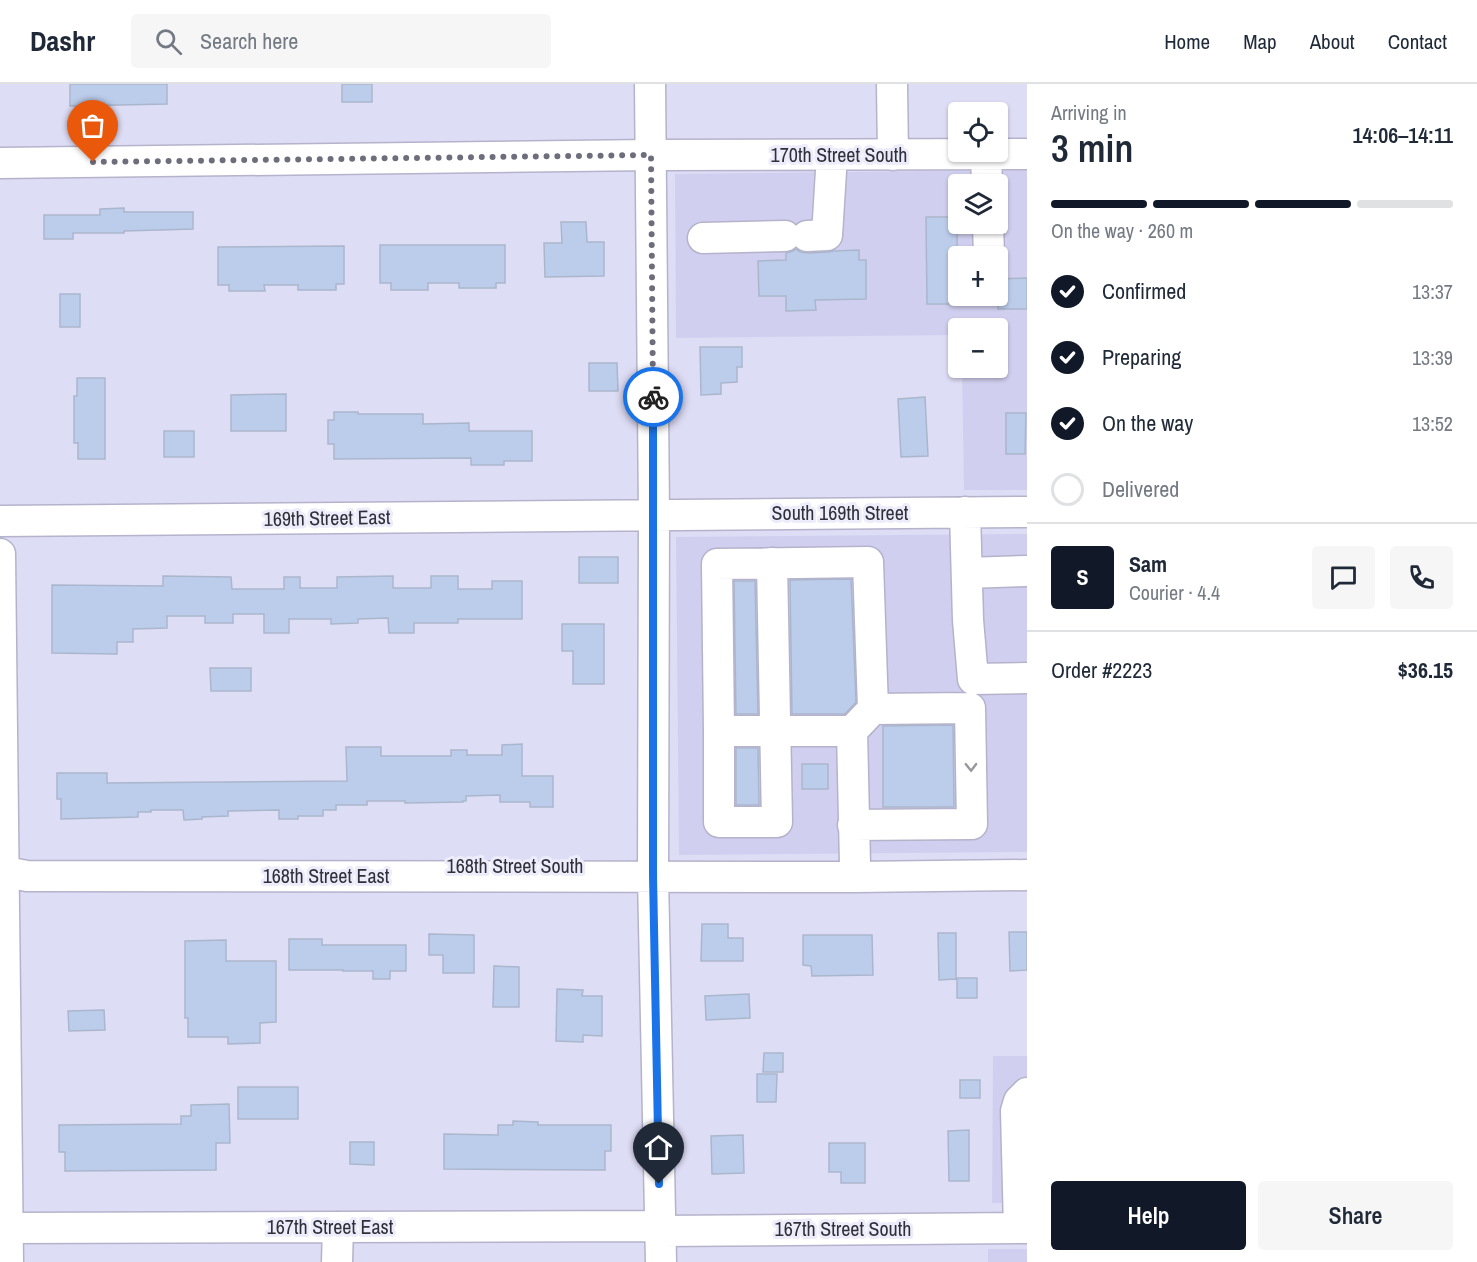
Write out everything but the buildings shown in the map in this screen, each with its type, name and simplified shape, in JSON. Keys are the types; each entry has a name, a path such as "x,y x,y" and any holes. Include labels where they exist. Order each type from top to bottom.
{"street":[{"path":"650,84 654,515 653,870 660,1262"},
{"path":"892,84 893,155"},
{"name":"170th Street South","path":"0,163 651,155 948,154"},
{"name":"170th Street South","path":"1008,154 1027,154"},
{"path":"703,238 827,235 832,155"},
{"path":"965,512 968,620 974,679 1027,678"},
{"name":"South 169th Street","path":"654,515 1027,512"},
{"name":"169th Street East","path":"0,521 654,515"},
{"path":"0,554 4,1230 8,1262"},
{"path":"772,563 777,822 719,822 717,564 772,563 868,562 873,709 852,731 855,864"},
{"path":"967,573 1027,571"},
{"path":"853,825 972,824 970,708 873,709"},
{"path":"719,731 852,731"},
{"path":"653,870 855,864 1027,863"},
{"path":"653,870 855,877 1027,874"},
{"name":"168th Street East","path":"2,871 27,876 653,870"},
{"path":"1023,1228 1016,1111 1019,1101 1027,1094"},
{"name":"167th Street East","path":"4,1230 650,1226 660,1231"},
{"path":"337,1262 338,1227"},
{"name":"167th Street South","path":"660,1231 1023,1228"}],"shaded area":[{"path":"1027,170 1027,490 964,490 962,378 1008,378 1008,318 948,318 948,335 676,338 675,174"},
{"path":"1027,534 1027,852 679,855 676,537"},
{"path":"993,1056 1027,1056 1027,1203 992,1203"},
{"path":"988,1249 1027,1249 1027,1262 988,1262"}],"way so far":[{"path":"93,162 651,155 653,397"}],"route":[{"path":"653,397 653,876 659,1184"}]}
